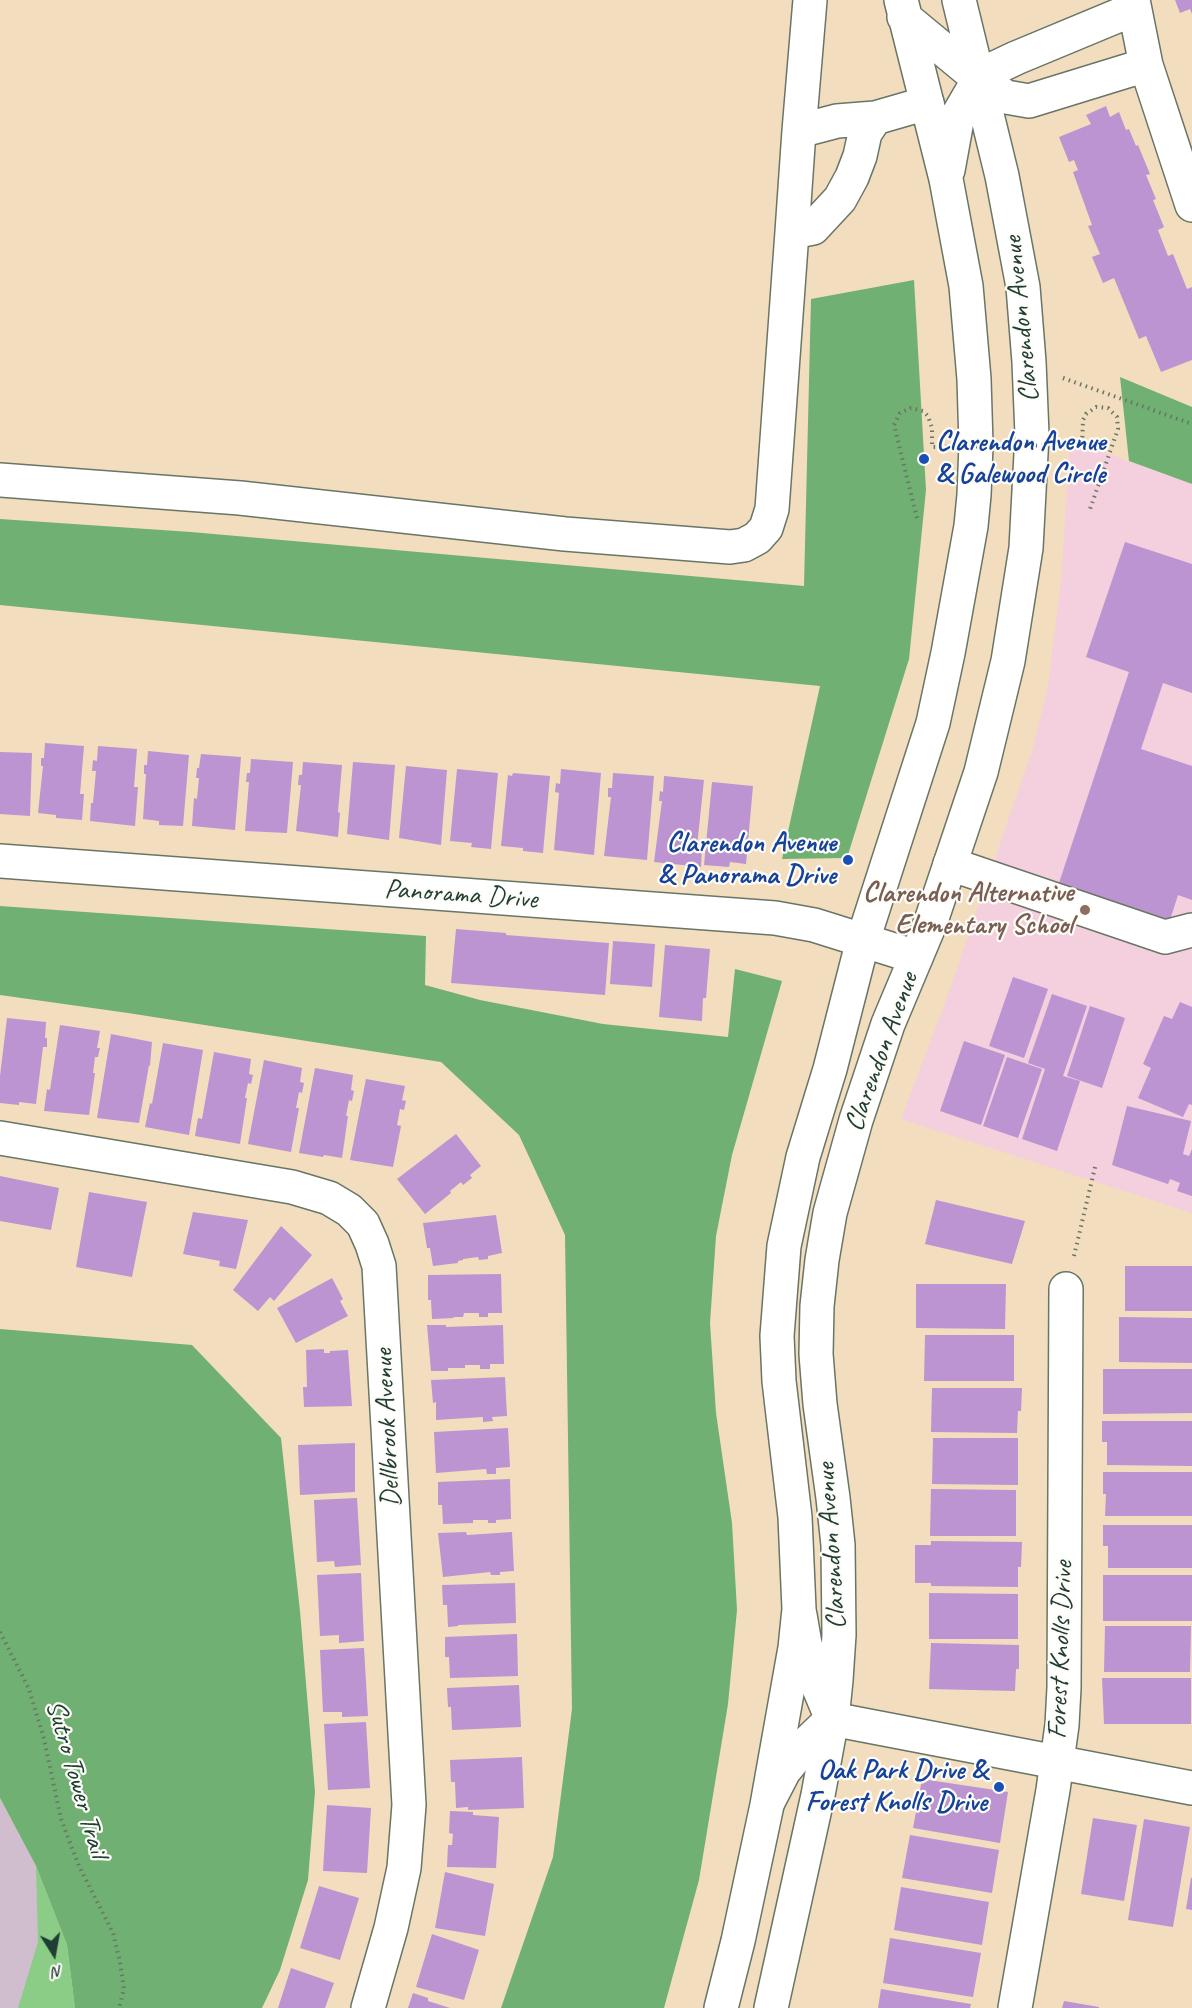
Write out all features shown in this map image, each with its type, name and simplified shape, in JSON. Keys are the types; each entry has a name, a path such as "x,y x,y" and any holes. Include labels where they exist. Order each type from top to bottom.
{"main road":[{"path":"0,480 240,498 565,534 730,547 744,545 757,538 766,528 772,508 810,0"},
{"name":"Clarendon Avenue","path":"771,2008 793,1915 832,1719 839,1635 840,1591 833,1498 820,1404 816,1354 817,1306 830,1213 856,1120 888,1024 916,957 971,806 989,744 1016,623 1029,511 1032,435 1023,286 1011,212 959,0"},
{"path":"946,179 958,115 979,79 997,67 1133,5 1146,65 1192,206"},
{"path":"902,8 979,79 1006,97 1029,101 1146,65"},
{"name":"Clarendon Avenue","path":"721,2008 767,1805 795,1648 799,1609 795,1518 778,1381 777,1336 784,1246 803,1157 830,1069 863,940 933,723 971,525 976,445 973,356 966,286 946,179 902,8"},
{"path":"799,131 837,122 875,118 927,103"},
{"path":"792,232 813,228 840,199 852,177 865,133 875,118"},
{"name":"Panorama Drive","path":"0,861 775,918 814,925 916,957"},
{"path":"950,864 1165,937 1192,930"},
{"name":"Dellbrook Avenue","path":"0,1138 292,1187 329,1198 349,1210 363,1224 372,1244 379,1266 409,1804 404,1868 391,1928 368,2008"},
{"name":"Forest Knolls Drive","path":"1015,2008 1057,1762 1064,1688 1066,1289"},
{"path":"799,1609 805,1644 818,1686 832,1719"},
{"path":"832,1719 1192,1788"},
{"path":"767,1805 784,1771 808,1742 832,1719"}],"path":[{"path":"1029,362 1068,380 1192,424"},
{"path":"917,518 894,425 900,413 911,408 923,411 928,416 932,428 932,447 1083,445 1083,420 1086,414 1096,407 1108,408 1117,417 1118,429 1089,512"},
{"path":"1066,1289 1096,1163"},
{"name":"Sutro Tower Trail","path":"0,1632 29,1689 44,1739 61,1819 70,1843 113,1933 124,1989 118,2008"}],"shaded area":[{"name":"Clarendon Alternative Elementary School","path":"1070,440 1192,484 1192,1213 901,1119 944,1006 1032,751 1048,687 1061,583"},
{"path":"0,1798 36,1866 75,2008 0,2008"}],"green space":[{"path":"914,280 926,490 909,659 847,858 782,859 820,686 0,605 0,519 191,532 804,586 811,299"},
{"path":"1120,377 1192,407 1192,484 1129,461"},
{"path":"0,906 426,936 425,985 480,1000 603,1024 728,1037 735,969 782,981 732,1155 716,1236 710,1323 716,1413 732,1523 737,1610 728,1704 699,1880 664,2008 501,2008 553,1857 572,1709 565,1235 519,1135 441,1062 0,995"},
{"path":"0,1329 192,1345 281,1438 300,1611 315,1792 308,1880 280,1970 262,2008 75,2008 67,1945 36,1866 0,1798"},
{"path":"36,1866 67,1945 75,2008 18,2008 38,1942"}],"building":[{"path":"1175,0 1192,0 1192,14 1190,9 1180,13"},
{"path":"1106,106 1110,117 1119,112 1126,130 1129,129 1136,146 1138,145 1150,174 1146,175 1164,227 1158,230 1168,256 1173,254 1187,289 1192,287 1192,360 1161,372 1146,336 1139,339 1114,278 1103,283 1092,257 1100,254 1088,226 1092,225 1073,172 1078,170 1074,160 1069,162 1059,137 1091,124 1086,115"},
{"path":"1125,542 1192,564 1192,693 1163,683 1141,749 1192,766 1192,900 1178,895 1170,920 1059,883 1129,672 1086,657"},
{"path":"45,743 84,746 80,794 84,794 82,820 56,818 56,815 38,813 43,766 41,766 41,758 44,758"},
{"path":"98,746 137,749 134,787 138,787 135,826 90,821 96,771 92,771 93,760 97,761"},
{"path":"148,751 189,755 183,826 159,825 159,821 143,819 146,774 144,774 144,765 147,765"},
{"path":"0,752 32,753 30,816 0,814"},
{"path":"201,754 241,757 235,830 192,826 194,798 197,799 199,778 196,778 197,768 199,768"},
{"path":"251,759 293,762 287,833 245,831 249,782 246,782 247,773 250,773"},
{"path":"303,762 342,765 338,837 296,831 301,785 298,785 299,775 302,775"},
{"path":"353,762 395,765 389,840 347,834"},
{"path":"406,766 447,770 441,845 399,838"},
{"path":"457,769 498,773 491,849 471,847 472,843 450,841"},
{"path":"561,769 601,773 594,855 554,850 559,793 555,792 556,783 560,784"},
{"path":"513,773 550,776 543,853 501,846 508,775 512,776"},
{"path":"613,773 654,776 647,860 604,856 611,797 608,797 608,788 612,788"},
{"path":"664,776 704,780 697,846 702,847 701,867 654,862 662,801 659,801 660,791 663,792"},
{"path":"712,782 753,786 746,864 730,862 729,867 704,865"},
{"path":"456,929 609,943 605,995 451,983"},
{"path":"613,941 655,944 652,987 610,984"},
{"path":"665,945 710,949 702,1021 659,1017"},
{"path":"1013,977 1048,989 1024,1058 989,1046"},
{"path":"1052,994 1087,1006 1063,1076 1080,1081 1057,1151 1022,1139 1045,1069 1028,1063"},
{"path":"1180,1002 1192,1007 1192,1105 1189,1104 1183,1117 1138,1098 1151,1068 1143,1064 1164,1016 1172,1019"},
{"path":"1090,1006 1125,1018 1102,1088 1067,1076"},
{"path":"7,1018 46,1022 47,1047 43,1047 36,1104 0,1103 0,1076"},
{"path":"60,1025 100,1031 97,1048 100,1048 98,1057 95,1057 89,1115 44,1111 47,1089 50,1090"},
{"path":"111,1034 152,1042 150,1066 139,1123 97,1118"},
{"path":"964,1041 1005,1055 981,1125 940,1111"},
{"path":"163,1043 203,1050 189,1135 145,1127 150,1103 152,1104"},
{"path":"214,1052 251,1059 249,1074 253,1075 251,1084 248,1083 245,1098 247,1098 240,1144 195,1136 198,1118 202,1119"},
{"path":"1007,1057 1042,1069 1018,1138 983,1126"},
{"path":"264,1060 302,1068 300,1082 304,1083 302,1093 299,1092 296,1108 299,1108 291,1152 248,1144"},
{"path":"315,1068 353,1075 351,1090 354,1091 352,1101 349,1100 346,1116 348,1116 342,1158 299,1153"},
{"path":"366,1079 405,1086 402,1100 406,1101 404,1110 400,1109 397,1125 401,1126 393,1167 350,1160"},
{"path":"1127,1106 1191,1121 1183,1154 1189,1156 1192,1149 1192,1196 1177,1191 1180,1183 1170,1179 1168,1184 1112,1165"},
{"path":"456,1134 481,1166 470,1175 472,1178 463,1185 461,1182 425,1214 397,1179"},
{"path":"0,1176 59,1188 51,1230 0,1221"},
{"path":"89,1192 147,1202 132,1277 76,1267"},
{"path":"936,1200 1025,1221 1012,1264 925,1244"},
{"path":"193,1212 248,1220 236,1269 219,1266 220,1261 183,1254"},
{"path":"496,1215 502,1253 488,1256 488,1259 479,1260 478,1257 463,1259 458,1263 433,1266 423,1223"},
{"path":"281,1226 312,1255 274,1301 270,1297 258,1311 233,1290"},
{"path":"1125,1266 1192,1266 1192,1311 1125,1311"},
{"path":"501,1274 502,1313 488,1313 488,1317 479,1317 479,1313 464,1313 463,1317 432,1319 431,1300 428,1300 428,1275"},
{"path":"332,1278 343,1299 340,1301 348,1316 296,1343 277,1308"},
{"path":"916,1284 1006,1284 1005,1329 916,1328"},
{"path":"1119,1317 1192,1318 1192,1363 1119,1362"},
{"path":"427,1325 446,1325 446,1327 503,1325 504,1364 490,1364 490,1369 480,1369 480,1365 465,1365 465,1368 448,1368 448,1371 431,1371"},
{"path":"925,1335 1014,1335 1014,1381 924,1381"},
{"path":"324,1349 324,1353 348,1350 352,1406 304,1407 303,1387 307,1387 306,1350"},
{"path":"1103,1369 1192,1369 1192,1413 1103,1414"},
{"path":"505,1377 507,1416 492,1417 493,1421 483,1422 483,1417 436,1420 436,1402 433,1403 431,1380"},
{"path":"932,1388 1022,1388 1017,1433 931,1432"},
{"path":"1102,1421 1192,1421 1192,1466 1107,1465 1107,1442 1102,1442"},
{"path":"508,1428 510,1467 496,1468 496,1474 487,1474 486,1469 436,1473 434,1432"},
{"path":"933,1438 1018,1438 1018,1485 932,1484"},
{"path":"355,1443 355,1492 300,1495 298,1445"},
{"path":"1103,1472 1192,1472 1192,1516 1105,1516 1106,1494 1103,1494"},
{"path":"510,1479 511,1519 496,1520 496,1523 488,1523 488,1520 473,1520 473,1523 443,1524 442,1505 438,1505 438,1482"},
{"path":"931,1489 1016,1490 1016,1536 930,1536"},
{"path":"357,1498 361,1565 335,1567 334,1561 317,1562 314,1500"},
{"path":"1103,1525 1192,1525 1192,1568 1108,1568 1108,1546 1103,1546"},
{"path":"466,1532 467,1535 512,1532 514,1571 500,1572 500,1575 491,1575 490,1572 443,1577 438,1533"},
{"path":"931,1541 1022,1542 1018,1587 931,1586 931,1583 915,1583 915,1545 931,1545"},
{"path":"361,1573 364,1641 339,1643 339,1635 320,1636 317,1575"},
{"path":"1103,1575 1192,1575 1192,1621 1103,1621"},
{"path":"515,1583 516,1623 448,1627 447,1605 443,1605 442,1585"},
{"path":"929,1593 1018,1594 1018,1639 929,1639"},
{"path":"1105,1626 1191,1626 1190,1672 1104,1672"},
{"path":"517,1634 518,1676 450,1678 449,1657 445,1657 445,1637"},
{"path":"931,1643 1019,1645 1019,1669 1016,1669 1015,1691 929,1689"},
{"path":"364,1648 368,1716 342,1717 342,1712 323,1712 320,1650"},
{"path":"1102,1678 1191,1678 1191,1724 1104,1724"},
{"path":"519,1685 521,1727 452,1730 447,1688"},
{"path":"366,1722 370,1788 328,1790 324,1724"},
{"path":"522,1757 524,1808 468,1810 468,1807 456,1808 455,1782 451,1782 450,1760"},
{"path":"922,1779 1008,1792 1000,1843 913,1828"},
{"path":"327,1805 371,1808 367,1873 323,1871"},
{"path":"450,1811 473,1812 473,1815 499,1817 496,1868 447,1867 448,1845 452,1845 453,1834 449,1833"},
{"path":"1093,1818 1137,1825 1124,1901 1081,1894"},
{"path":"1144,1819 1190,1827 1173,1927 1128,1920"},
{"path":"910,1835 999,1850 992,1893 902,1878"},
{"path":"445,1872 494,1884 485,1936 435,1928"},
{"path":"1192,1878 1192,1910 1186,1909"},
{"path":"319,1886 359,1898 340,1960 300,1948"},
{"path":"901,1887 989,1902 982,1945 894,1930"},
{"path":"432,1934 479,1950 464,2000 416,1987"},
{"path":"890,1938 981,1953 973,1997 883,1983"},
{"path":"291,1968 334,1983 325,2008 278,2008"},
{"path":"881,1989 971,2004 970,2008 878,2008"},
{"path":"413,1993 428,1998 428,2001 450,2008 408,2008"},
{"path":"1064,2001 1099,2007 1099,2008 1062,2008"}],"place":[{"name":"Clarendon Avenue & Galewood Circle","path":"924,459"},
{"name":"Clarendon Avenue & Panorama Drive","path":"848,860"},
{"name":"Clarendon Alternative Elementary School","path":"1085,910"},
{"name":"Oak Park Drive & Forest Knolls Drive","path":"999,1787"}]}
